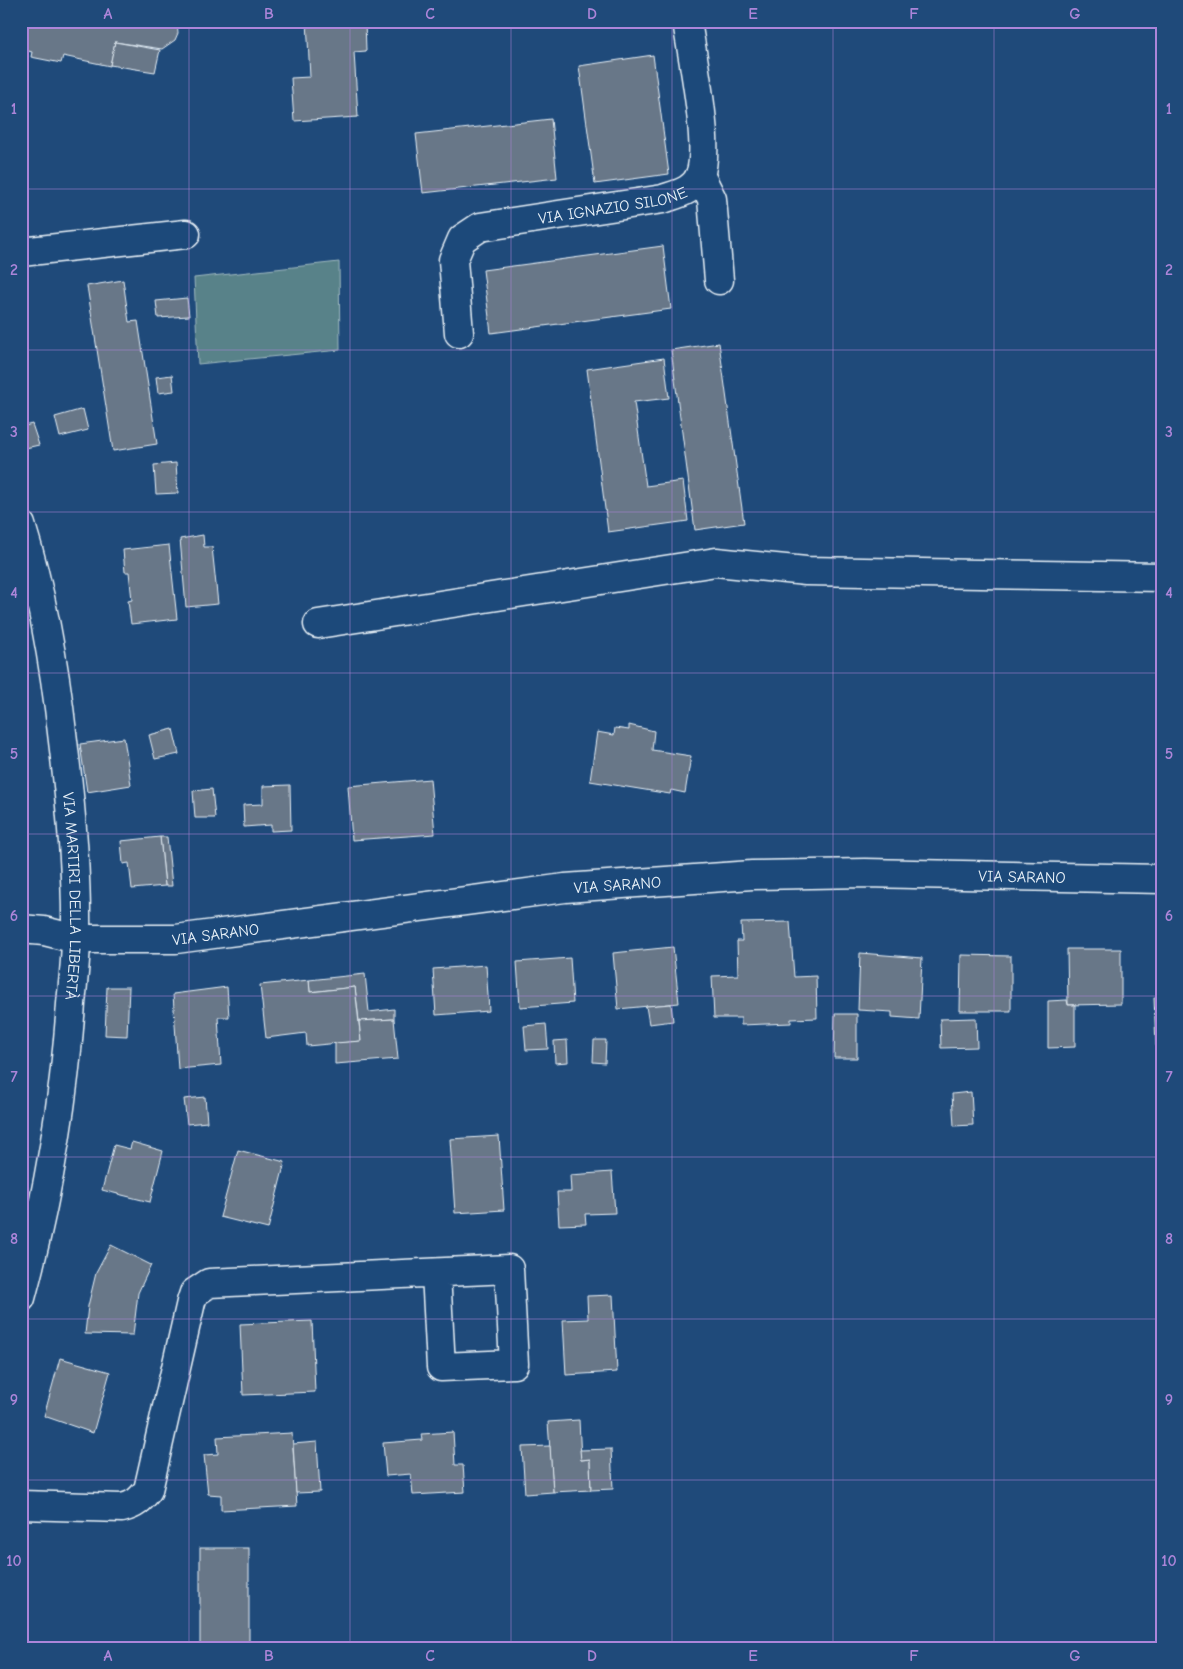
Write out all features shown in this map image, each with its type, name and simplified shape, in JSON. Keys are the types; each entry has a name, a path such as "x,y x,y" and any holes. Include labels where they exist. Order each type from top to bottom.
{"street":[{"name":"VIA IGNAZIO SILONE","path":"459,333 453,260 462,238 480,227 663,200 688,191 700,176 705,146 687,21"},
{"path":"700,176 712,199 719,280"},
{"path":"21,252 186,234"},
{"name":"VIA MARTIRI DELLA LIBERTÀ","path":"21,525 38,583 54,667 69,792 76,939 67,1061 58,1132 43,1212 21,1298"},
{"path":"318,624 716,562 806,571 1162,577"},
{"name":"VIA SARANO","path":"21,929 44,931 76,939 176,940 565,888 686,878 865,873 1162,879"},
{"path":"21,1505 122,1508 135,1505 142,1498 148,1490 191,1302 194,1293 200,1287 209,1283 436,1273"}],"green space":[{"path":"339,262 340,350 198,364 194,278"}],"building":[{"path":"21,21 177,21 178,33 175,40 162,49 115,42 110,66 63,56 61,63 31,57 32,52 21,49"},
{"path":"307,21 365,21 366,51 354,52 358,117 294,121 291,78 310,77"},
{"path":"115,42 160,50 155,72 110,65"},
{"path":"653,55 669,174 595,184 579,66"},
{"path":"551,119 557,178 423,193 416,134"},
{"path":"663,246 671,309 491,333 483,270"},
{"path":"123,280 129,322 138,321 157,444 113,451 87,286"},
{"path":"187,298 189,316 158,318 156,301"},
{"path":"719,343 744,523 695,530 671,350"},
{"path":"664,358 669,398 634,402 646,486 683,481 688,521 608,532 587,369"},
{"path":"172,375 174,391 158,393 156,377"},
{"path":"83,409 88,430 60,437 55,417"},
{"path":"32,424 39,445 21,449 21,427"},
{"path":"176,463 178,493 156,494 154,465"},
{"path":"203,535 204,547 212,547 218,604 186,607 180,539"},
{"path":"169,545 177,619 131,624 128,601 132,600 129,572 125,572 123,550"},
{"path":"629,725 654,731 652,750 691,756 685,793 671,790 670,794 590,781 597,732 614,735 615,728 629,730"},
{"path":"173,729 179,754 155,759 149,735"},
{"path":"124,738 131,785 87,792 80,744"},
{"path":"430,779 435,834 352,840 348,786"},
{"path":"290,785 291,830 271,831 271,825 244,827 243,805 263,804 263,786"},
{"path":"212,789 215,818 195,818 193,791"},
{"path":"160,837 167,837 172,886 165,886"},
{"path":"160,837 165,886 132,889 129,863 123,864 121,841"},
{"path":"790,922 794,977 816,976 817,1018 791,1019 791,1023 741,1025 741,1018 714,1018 712,976 738,975 737,941 742,941 741,923"},
{"path":"673,947 679,1003 618,1009 613,953"},
{"path":"1067,949 1121,949 1121,1004 1068,1005"},
{"path":"860,953 922,958 919,1019 892,1017 892,1012 858,1010"},
{"path":"961,955 1011,956 1011,1011 960,1011"},
{"path":"570,958 573,1003 520,1007 517,962"},
{"path":"486,965 489,1011 436,1015 433,969"},
{"path":"365,974 369,1012 394,1009 394,1019 359,1021 355,987 310,992 309,980"},
{"path":"309,980 310,992 355,987 361,1041 307,1046 306,1033 266,1038 260,985"},
{"path":"107,987 129,987 127,1036 105,1035"},
{"path":"227,987 229,1017 218,1017 221,1065 178,1069 173,994"},
{"path":"1154,998 1162,998 1162,1046 1156,1046"},
{"path":"1067,1000 1068,1005 1075,1005 1075,1047 1048,1048 1048,1001"},
{"path":"671,1004 673,1021 649,1024 646,1006"},
{"path":"835,1014 857,1014 857,1058 834,1058"},
{"path":"976,1018 977,1047 941,1048 940,1019"},
{"path":"394,1019 398,1059 335,1064 335,1043 361,1041 359,1021"},
{"path":"546,1024 548,1049 526,1050 524,1026"},
{"path":"567,1040 568,1062 555,1063 554,1041"},
{"path":"594,1040 606,1040 605,1063 593,1062"},
{"path":"971,1092 973,1125 954,1126 952,1094"},
{"path":"205,1097 207,1122 187,1124 184,1099"},
{"path":"499,1136 504,1210 455,1213 450,1139"},
{"path":"132,1142 163,1151 150,1202 102,1190 114,1145 130,1149"},
{"path":"238,1150 285,1162 268,1229 220,1217"},
{"path":"612,1172 615,1213 585,1214 586,1224 559,1225 557,1192 571,1192 570,1175"},
{"path":"111,1245 151,1265 138,1293 133,1335 85,1334 88,1306 96,1273"},
{"path":"613,1295 617,1372 566,1375 563,1320 588,1319 587,1296"},
{"path":"312,1321 315,1392 243,1395 240,1324"},
{"path":"60,1358 110,1372 93,1433 44,1416"},
{"path":"579,1420 581,1460 590,1459 591,1490 553,1492 548,1422"},
{"path":"453,1432 455,1465 463,1465 465,1492 413,1495 411,1474 386,1476 383,1443 422,1440 421,1434"},
{"path":"292,1433 297,1506 221,1510 221,1495 208,1494 204,1455 218,1454 217,1437"},
{"path":"317,1442 320,1492 296,1493 293,1444"},
{"path":"550,1446 553,1492 525,1494 522,1447"},
{"path":"611,1449 613,1489 591,1490 590,1459 581,1460 580,1450"},
{"path":"200,1548 249,1548 249,1648 200,1648"}]}
